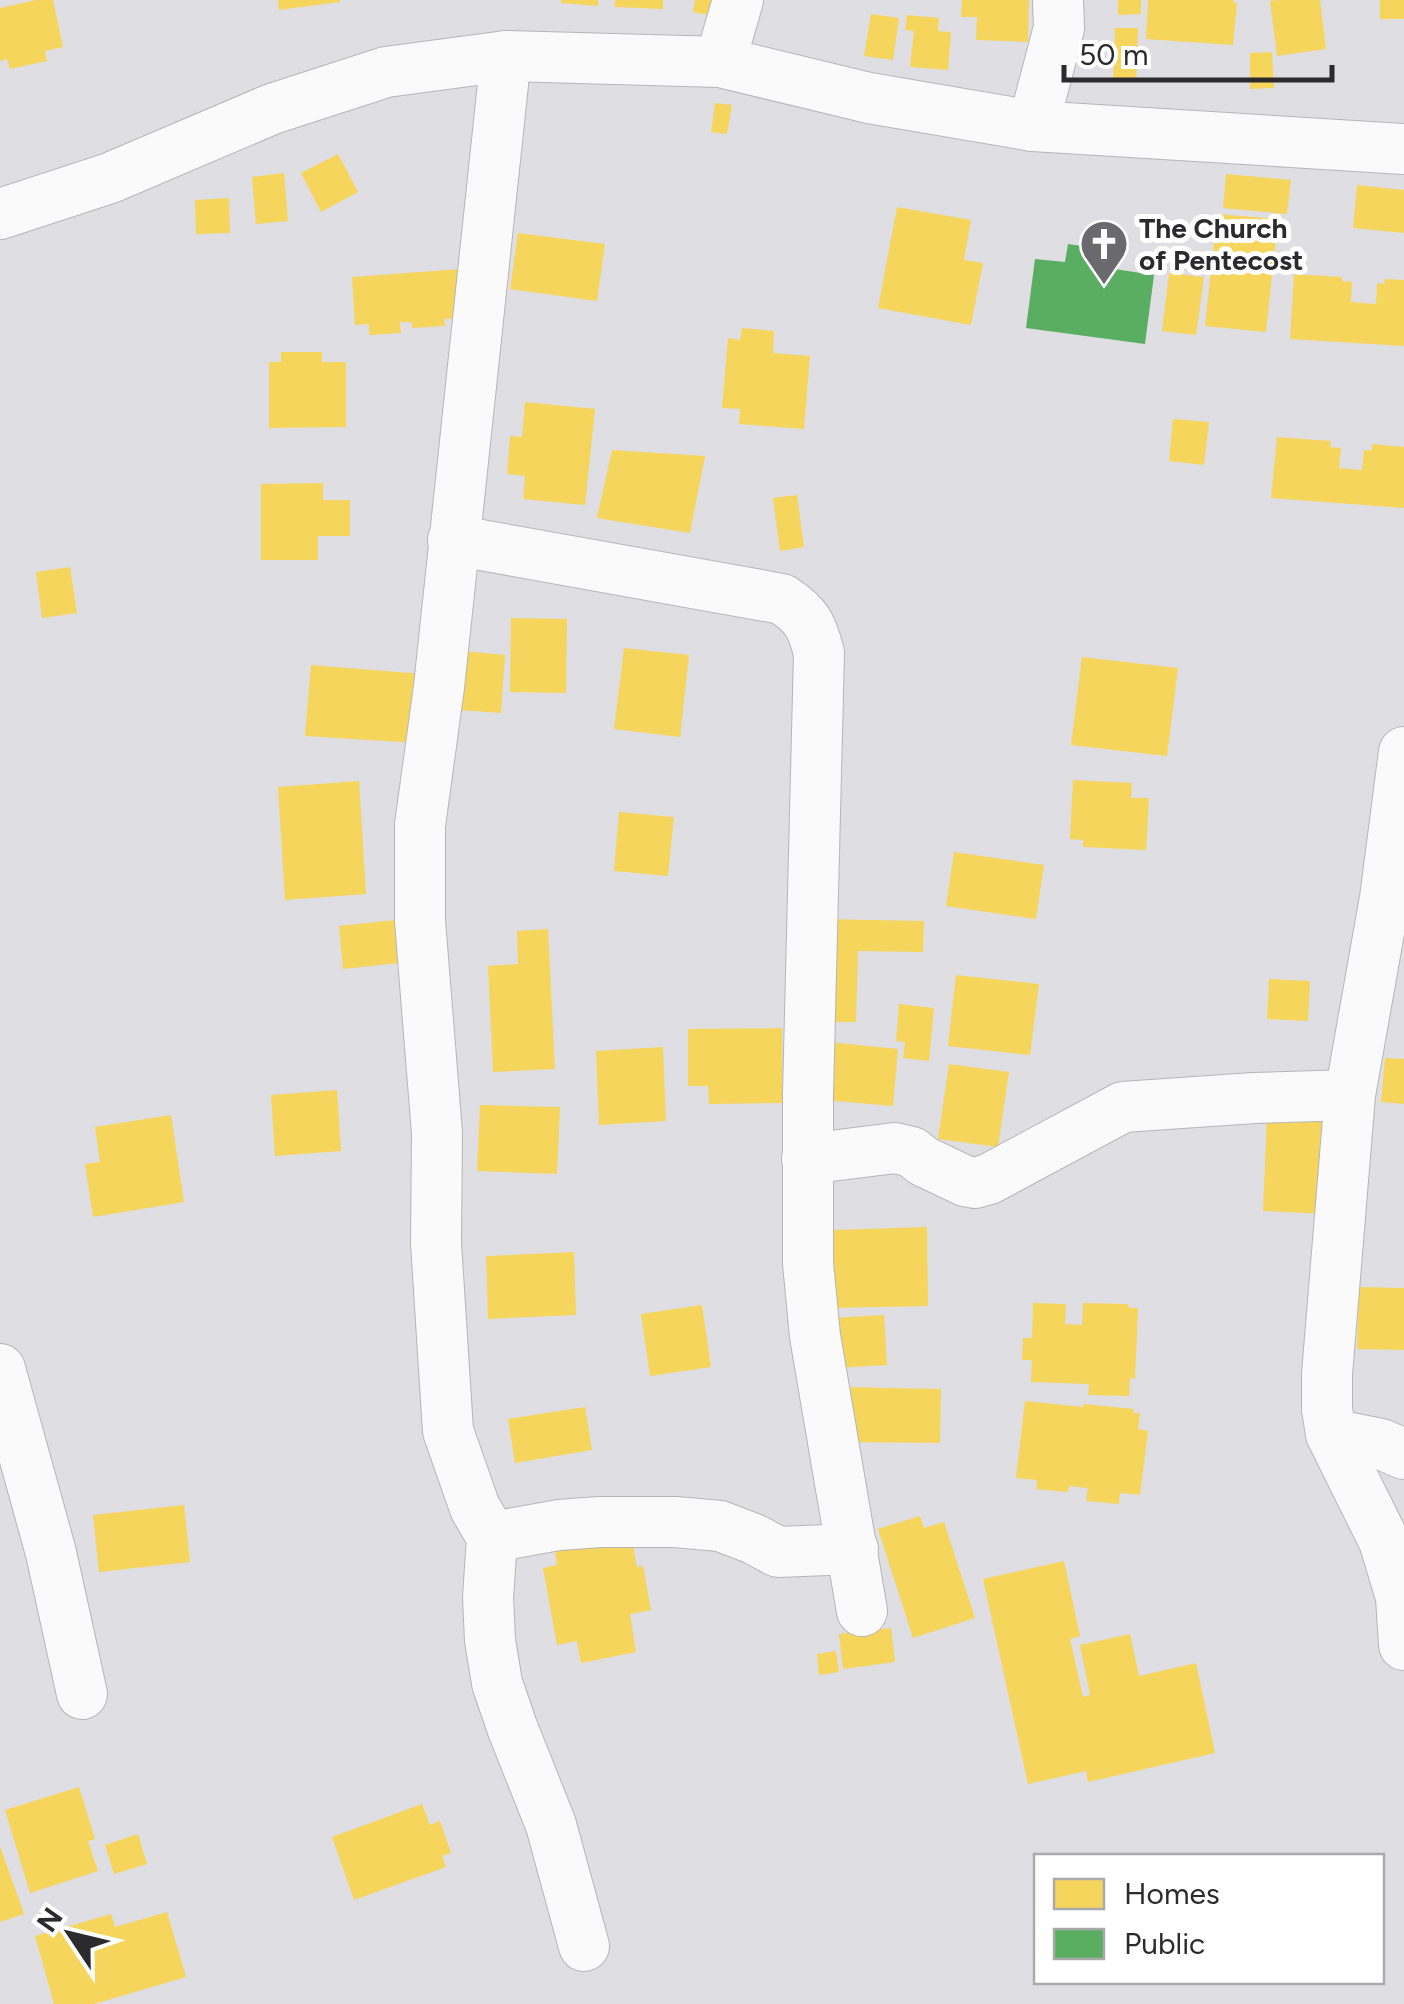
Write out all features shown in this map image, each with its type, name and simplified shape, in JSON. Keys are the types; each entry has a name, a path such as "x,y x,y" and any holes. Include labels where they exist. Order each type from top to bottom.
{"street":[{"path":"720,62 738,0"},
{"path":"1033,126 1059,28 1058,0"},
{"path":"506,56 439,687 420,824 420,920 437,1133 436,1243 448,1431 475,1508 492,1536 488,1598 498,1682 551,1826 584,1946"},
{"path":"0,214 110,178 272,109 386,72 506,56 720,62 869,98 1033,126 1404,150"},
{"path":"453,540 782,599 812,625 819,653 808,1263 815,1336 862,1611"},
{"path":"1404,752 1394,899 1350,1095 1327,1374 1331,1434 1384,1542 1401,1596 1404,1644"},
{"path":"808,1159 894,1148 912,1152 923,1161 975,1183 1123,1106 1350,1095"},
{"path":"0,1369 51,1552 82,1694"},
{"path":"1331,1434 1381,1444 1404,1454"},
{"path":"492,1536 559,1525 675,1522 720,1526 778,1552 852,1549"}],"building: Homes":[{"path":"53,0 63,47 45,51 47,61 10,69 7,59 0,61 0,8"},
{"path":"278,0 340,0 340,2 279,10"},
{"path":"598,0 598,6 561,3"},
{"path":"615,0 663,0 663,9 615,7"},
{"path":"695,0 723,0 720,17 693,12"},
{"path":"962,0 1029,0 1028,42 976,40 977,17 961,17"},
{"path":"1118,0 1141,0 1141,14 1118,15"},
{"path":"1148,0 1234,0 1237,3 1233,45 1146,39"},
{"path":"1320,0 1326,49 1277,56 1270,1"},
{"path":"1380,0 1404,0 1404,19 1380,19"},
{"path":"871,14 899,18 893,60 864,56"},
{"path":"907,15 939,18 938,31 951,32 948,70 910,67 914,31 905,30"},
{"path":"1115,28 1138,28 1136,82 1113,82"},
{"path":"1272,52 1274,88 1250,89 1250,53"},
{"path":"715,103 732,105 727,134 711,132"},
{"path":"338,154 358,192 321,212 301,173"},
{"path":"284,173 288,221 256,224 252,177"},
{"path":"1226,174 1291,180 1287,214 1223,208"},
{"path":"1357,185 1404,190 1404,233 1353,228"},
{"path":"229,198 230,233 196,234 195,200"},
{"path":"897,207 971,220 964,260 983,263 971,325 878,308"},
{"path":"1217,214 1278,219 1266,332 1205,326"},
{"path":"518,233 605,244 597,301 510,289"},
{"path":"462,269 465,318 444,319 445,326 412,328 412,322 400,322 401,333 369,335 369,324 355,325 352,277"},
{"path":"1169,273 1204,277 1196,335 1162,331"},
{"path":"1294,274 1342,277 1342,281 1352,282 1351,302 1376,304 1377,283 1384,284 1385,279 1404,280 1404,346 1290,339"},
{"path":"742,328 774,331 773,353 810,356 804,429 739,424 740,409 722,408 728,338 740,340"},
{"path":"281,352 322,352 322,362 346,362 346,427 269,428 269,362 281,362"},
{"path":"525,402 595,409 585,505 523,499 525,476 507,474 510,436 522,437"},
{"path":"1173,419 1209,422 1204,465 1169,461"},
{"path":"1277,437 1331,441 1330,447 1341,448 1339,468 1362,470 1364,450 1372,450 1372,444 1404,447 1404,508 1271,498"},
{"path":"612,450 705,456 690,533 597,518"},
{"path":"323,483 323,500 350,500 350,536 318,536 318,560 261,560 261,484"},
{"path":"797,495 804,547 780,551 773,498"},
{"path":"70,567 77,613 42,618 36,572"},
{"path":"511,618 567,619 566,693 510,692"},
{"path":"624,648 689,655 680,737 614,729"},
{"path":"463,651 505,655 501,713 459,710"},
{"path":"1082,657 1178,668 1167,756 1071,745"},
{"path":"311,665 423,674 418,743 305,736"},
{"path":"1073,780 1132,783 1131,798 1149,798 1146,850 1083,847 1083,840 1070,839"},
{"path":"359,781 366,894 285,900 278,787"},
{"path":"619,812 674,817 668,876 614,871"},
{"path":"954,852 1044,865 1036,919 946,906"},
{"path":"822,919 924,921 923,952 858,951 856,1022 819,1022"},
{"path":"395,920 399,963 343,969 339,926"},
{"path":"548,929 555,1069 493,1072 488,966 518,964 517,931"},
{"path":"956,975 1039,984 1030,1055 948,1046"},
{"path":"1269,979 1310,981 1308,1021 1267,1019"},
{"path":"899,1004 934,1008 929,1061 903,1058 905,1042 896,1041"},
{"path":"782,1028 783,1103 709,1104 708,1086 688,1086 688,1029"},
{"path":"819,1041 898,1049 893,1106 813,1099"},
{"path":"663,1047 666,1121 599,1125 596,1051"},
{"path":"1385,1058 1404,1059 1404,1104 1381,1102"},
{"path":"949,1064 1009,1072 998,1147 938,1139"},
{"path":"337,1090 341,1151 275,1156 271,1095"},
{"path":"480,1105 560,1107 557,1174 477,1171"},
{"path":"171,1115 184,1202 93,1217 85,1164 100,1162 95,1127"},
{"path":"1267,1117 1329,1120 1324,1214 1263,1211"},
{"path":"927,1227 928,1306 834,1308 833,1230"},
{"path":"574,1252 576,1315 488,1319 486,1256"},
{"path":"1359,1287 1404,1288 1404,1350 1357,1349"},
{"path":"1033,1303 1066,1304 1065,1324 1082,1325 1083,1303 1128,1304 1129,1308 1138,1308 1135,1379 1130,1378 1129,1396 1088,1395 1089,1384 1031,1382 1032,1360 1022,1360 1023,1338 1032,1338"},
{"path":"702,1305 711,1367 650,1376 641,1314"},
{"path":"884,1315 887,1365 836,1368 832,1318"},
{"path":"846,1387 941,1389 940,1443 845,1442"},
{"path":"1025,1401 1134,1409 1133,1413 1140,1413 1138,1429 1148,1431 1140,1495 1120,1493 1119,1504 1086,1501 1088,1488 1069,1486 1068,1492 1036,1489 1037,1480 1016,1478"},
{"path":"585,1407 592,1450 515,1463 508,1419"},
{"path":"184,1505 190,1562 99,1572 93,1515"},
{"path":"920,1516 924,1528 944,1522 975,1618 913,1638 878,1529"},
{"path":"630,1531 637,1567 643,1566 651,1610 630,1614 636,1652 581,1663 577,1641 557,1645 543,1568 557,1565 554,1545"},
{"path":"1064,1561 1080,1636 1070,1639 1083,1697 1090,1695 1080,1645 1130,1634 1139,1676 1196,1663 1215,1753 1088,1782 1086,1771 1028,1784 983,1579"},
{"path":"891,1628 895,1662 843,1669 839,1634"},
{"path":"836,1651 839,1672 819,1675 817,1654"},
{"path":"79,1787 95,1839 88,1841 98,1871 30,1893 5,1810"},
{"path":"422,1804 430,1825 440,1821 451,1853 442,1856 446,1867 354,1900 332,1837"},
{"path":"138,1834 147,1864 114,1874 105,1845"},
{"path":"0,1846 24,1914 0,1922"},
{"path":"167,1912 186,1977 94,2004 54,2004 35,1936 111,1914 115,1927"}],"building: Public":[{"path":"1068,244 1110,250 1108,268 1154,275 1145,344 1026,328 1035,259 1065,262"}],"place":[{"name":"The Church of Pentecost","path":"1104,286"}]}
